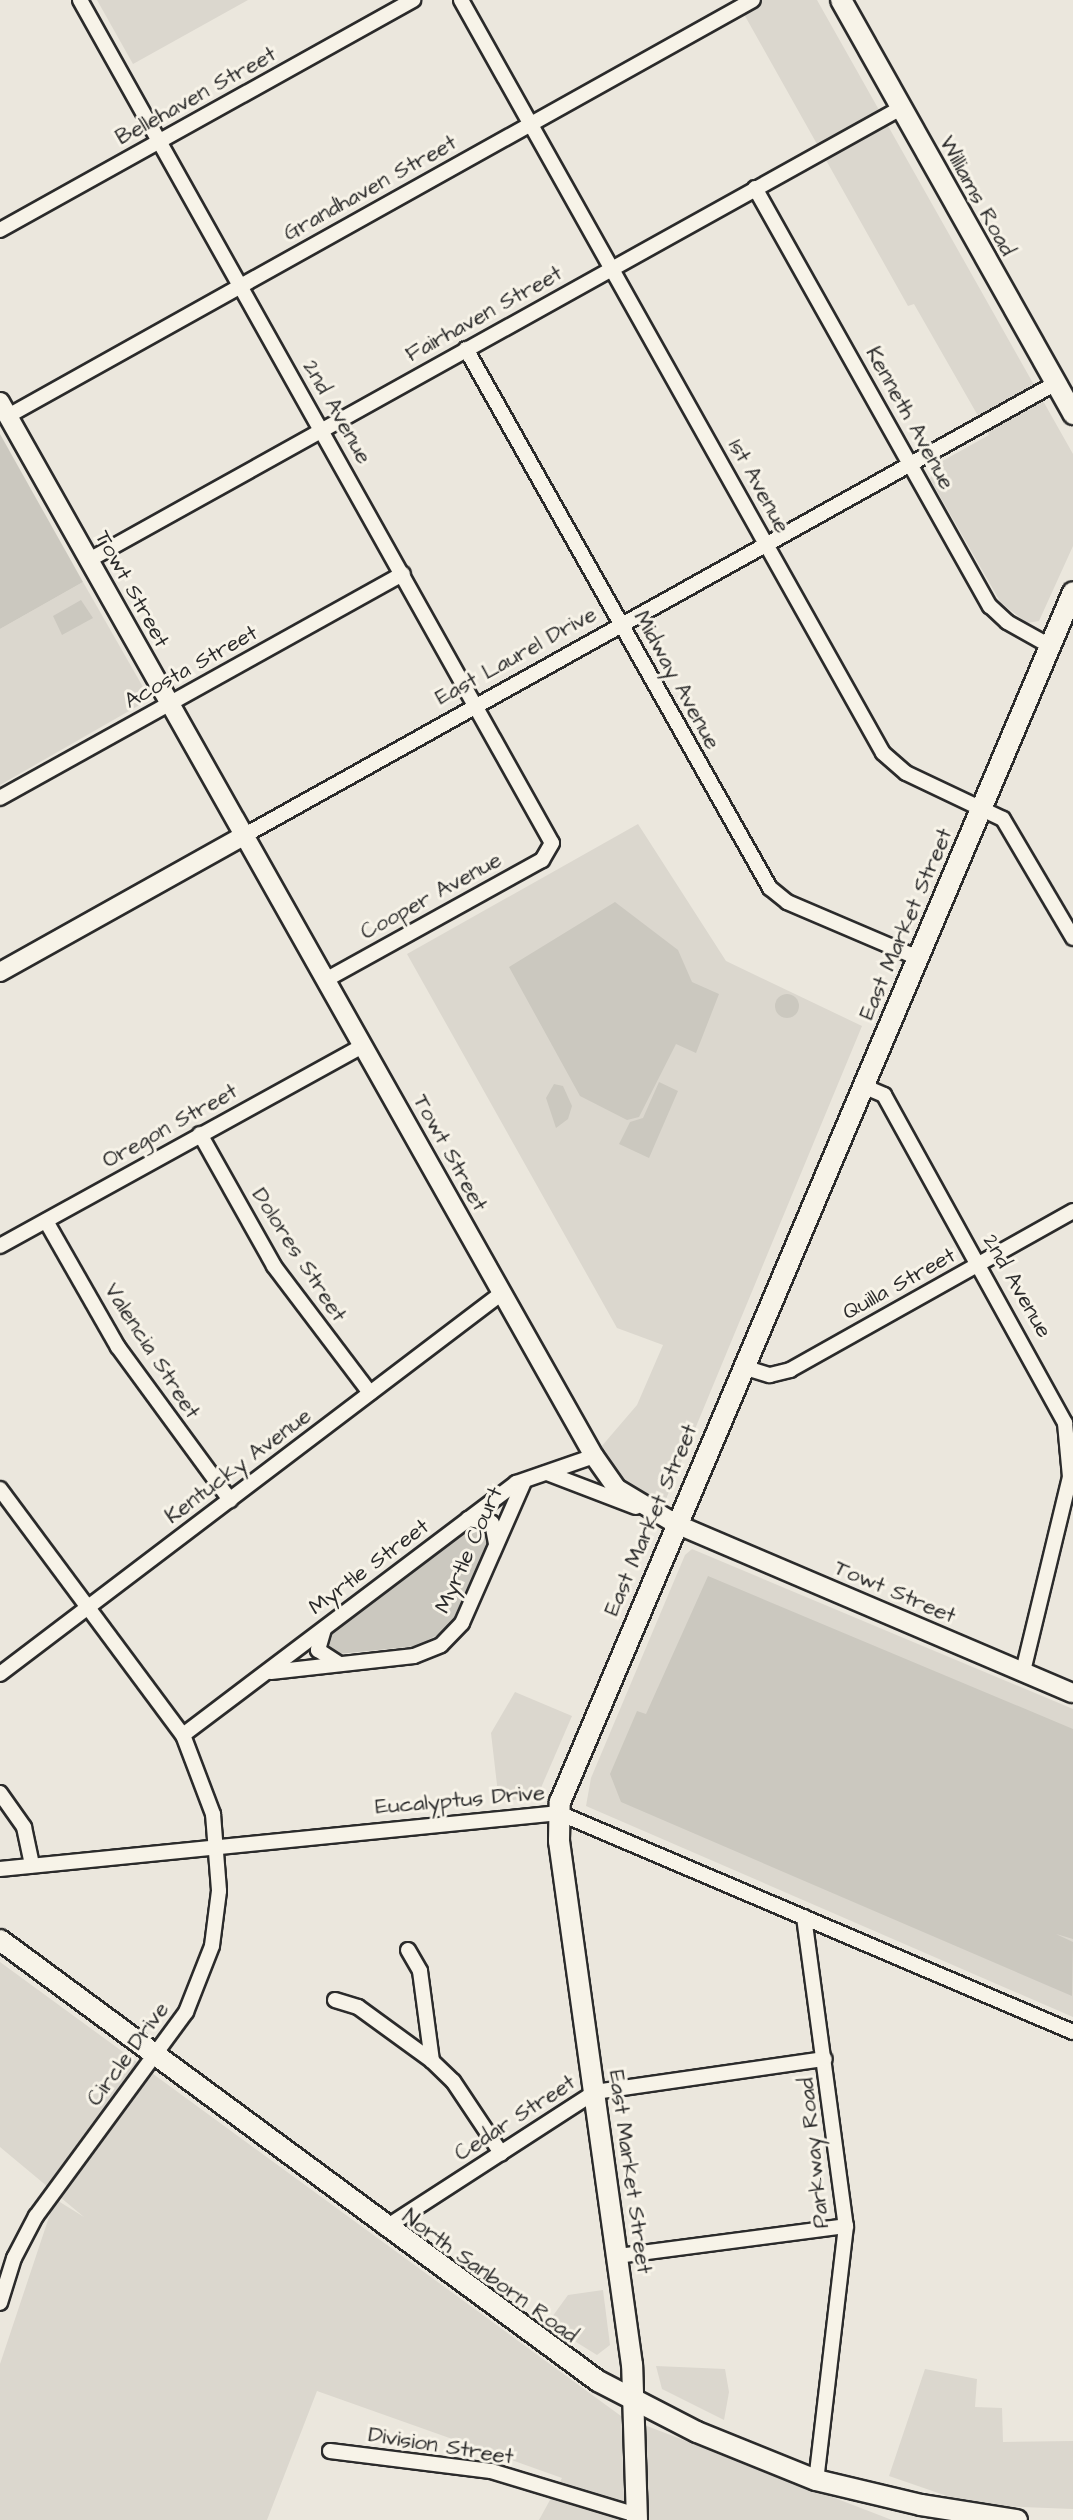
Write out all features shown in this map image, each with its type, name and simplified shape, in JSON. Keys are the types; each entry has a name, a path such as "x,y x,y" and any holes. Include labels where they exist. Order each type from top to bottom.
{"main road":[{"name":"Williams Road","path":"841,0 1073,414"},
{"name":"East Market Street","path":"637,2517 636,2403 559,1813 571,1772 1073,592"},
{"name":"North Sanborn Road","path":"0,1940 570,2364 636,2403 816,2480 921,2505 1017,2520"}],"street":[{"name":"2nd Avenue","path":"80,0 477,705 551,847"},
{"name":"Bellehaven Street","path":"0,230 413,0"},
{"name":"1st Avenue","path":"461,0 883,753 906,773 982,806 1012,830 1073,938"},
{"name":"Grandhaven Street","path":"4,409 240,286 753,0"},
{"name":"Fairhaven Street","path":"89,560 901,108"},
{"name":"Kenneth Avenue","path":"755,188 990,606 1013,626 1050,646"},
{"name":"Midway Avenue","path":"466,349 774,892 918,958"},
{"name":"East Laurel Drive","path":"0,972 1056,383"},
{"name":"Towt Street","path":"4,409 594,1456 618,1490 652,1513 676,1524 1073,1693"},
{"name":"Acosta Street","path":"0,798 403,574"},
{"name":"Cooper Avenue","path":"327,979 542,860 551,847"},
{"name":"Oregon Street","path":"0,1246 363,1046"},
{"name":"2nd Avenue","path":"863,1086 884,1095 1056,1400 1071,1447 1070,1477 1023,1672"},
{"name":"Dolores Street","path":"200,1134 274,1266 370,1393"},
{"name":"Quilla Street","path":"743,1367 770,1375 790,1370 1073,1211"},
{"name":"Valencia Street","path":"46,1221 118,1347 230,1500"},
{"name":"Kentucky Avenue","path":"0,1674 502,1293"},
{"name":"Myrtle Street","path":"183,1735 468,1519 529,1478 594,1456"},
{"path":"546,1473 652,1513"},
{"name":"Myrtle Court","path":"263,1676 339,1663 422,1654 447,1641 466,1616 496,1544 529,1478"},
{"name":"Circle Drive","path":"0,1489 183,1735 206,1787 217,1845 219,1891 212,1946 186,2012 31,2225 0,2303"},
{"path":"468,1519 492,1523 496,1544"},
{"path":"327,1626 318,1650 339,1663"},
{"path":"0,1793 24,1827 32,1865"},
{"name":"Eucalyptus Drive","path":"0,1869 559,1813 1073,2032"},
{"name":"Parkway Road","path":"804,1917 846,2226 816,2480"},
{"path":"408,1950 420,1971 432,2061"},
{"path":"335,2000 358,2007 432,2061 453,2081 501,2153"},
{"name":"Cedar Street","path":"385,2228 595,2092 825,2059"},
{"path":"618,2256 846,2226"},
{"name":"Division Street","path":"330,2451 491,2471 637,2517"}],"shaded area":[{"path":"97,0 248,0 133,64"},
{"path":"736,0 817,0 1073,454 1073,546 1039,621 1027,623 1001,603 930,479 937,464 989,435 914,304 908,306"},
{"path":"0,434 83,582 0,629"},
{"path":"83,582 143,687 143,703 0,785 0,629"},
{"path":"81,600 93,618 62,635 53,616"},
{"path":"638,824 726,961 862,1026 666,1499 659,1504 627,1483 601,1447 637,1405 663,1345 617,1328 407,954"},
{"path":"615,902 678,950 692,982 719,994 696,1053 676,1044 639,1117 627,1120 580,1096 509,967"},
{"path":"787,994 796,997 799,1006 796,1015 787,1018 778,1015 775,1006 778,997"},
{"path":"659,1082 678,1091 649,1158 619,1144 630,1122 643,1118"},
{"path":"554,1084 563,1086 572,1106 568,1119 556,1128 546,1098"},
{"path":"473,1524 487,1524 490,1537 457,1615 443,1632 417,1646 329,1655 325,1637"},
{"path":"692,1549 1073,1709 1073,2017 586,1806 591,1778 685,1555"},
{"path":"708,1576 1073,1729 1073,1939 1056,1934 1073,1942 1072,1996 621,1802 610,1774 637,1711 646,1714"},
{"path":"515,1692 572,1716 537,1797 499,1802 491,1733"},
{"path":"0,1962 621,2416 892,2520 539,2520 562,2478 317,2391 267,2520 0,2520 0,2364 55,2199 84,2217 0,2147"},
{"path":"603,2290 610,2345 597,2355 547,2324 568,2295"},
{"path":"656,2366 725,2369 729,2392 724,2420 662,2389"},
{"path":"925,2369 977,2379 975,2407 1002,2408 1003,2442 1073,2441 1073,2509 973,2505 889,2476"}]}
